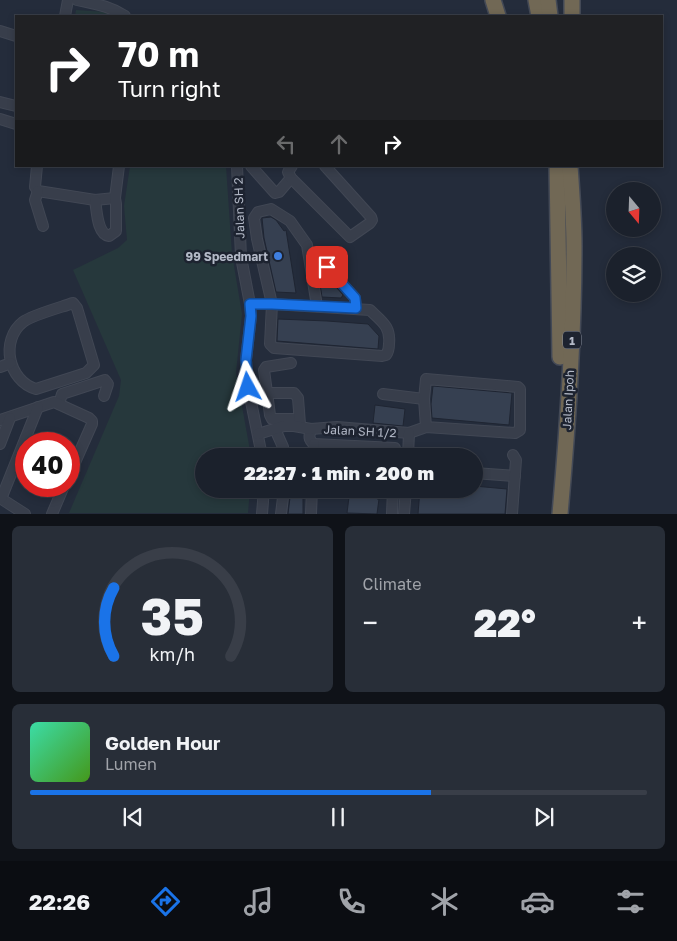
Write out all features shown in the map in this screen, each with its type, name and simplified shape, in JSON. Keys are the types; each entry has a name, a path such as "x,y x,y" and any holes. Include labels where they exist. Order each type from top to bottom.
{"highway":[{"path":"492,0 498,15"},
{"path":"536,0 539,15"},
{"path":"548,0 550,15"},
{"path":"572,0 572,15"},
{"path":"547,167 558,214"},
{"name":"Jalan Ipoh","path":"550,514 561,340 558,167"},
{"name":"Jalan Ipoh","path":"560,514 574,306 574,244 570,167"},
{"path":"568,398 580,303 581,219 578,167"}],"street":[{"path":"65,15 68,0"},
{"path":"77,0 106,6 123,15"},
{"path":"0,31 15,36"},
{"path":"0,102 15,106"},
{"path":"0,119 15,124"},
{"path":"37,167 34,188 38,191 95,200 115,198"},
{"path":"95,200 101,232 109,236 116,231 115,198 119,167"},
{"name":"Jalan SH 2","path":"237,167 240,257 250,304 246,360 248,387 261,448"},
{"path":"252,167 275,193 291,178"},
{"path":"291,167 288,172 291,178 350,237 370,223 371,217 326,167"},
{"path":"38,191 35,200 44,226"},
{"path":"250,304 272,304 317,306 370,310 392,326 388,353 386,355 274,348 270,344 272,304 256,238 254,218 258,212 271,209 290,221 306,245 317,306"},
{"path":"327,267 355,298 356,308"},
{"path":"73,303 76,305 93,358 94,365 91,370 36,390 28,387 16,376 11,363 9,346 12,336 24,321 73,303"},
{"path":"0,367 11,363"},
{"path":"268,393 294,393 298,398 300,423 272,419 264,370 266,367 291,364"},
{"name":"Jalan SH 1/2","path":"258,434 300,423 310,429 337,427 409,433 426,427 515,433 520,430 521,392 518,387 426,378 424,399"},
{"path":"59,404 62,394 105,380 108,384 104,396"},
{"path":"383,394 424,399 426,427"},
{"path":"0,444 5,419 54,402 92,421 80,451"},
{"path":"18,512 0,498 38,408"},
{"path":"275,429 283,448"},
{"path":"310,429 310,441 314,444 354,448"},
{"path":"395,448 396,432"},
{"path":"409,433 409,448"},
{"path":"512,514 516,460 513,455"},
{"path":"483,474 515,476"},
{"path":"52,514 59,497"},
{"path":"262,514 263,498"},
{"path":"282,514 283,498"},
{"path":"311,514 312,498"},
{"path":"392,514 393,498"},
{"path":"404,514 405,498"}],"shaded area":[{"path":"76,10 107,12 112,15 75,15"},
{"path":"130,167 226,167 232,254 242,314 236,373 250,448 195,448 195,498 249,498 248,513 69,513 76,497 80,497 80,487 119,396 121,380 73,270 118,248 127,240 124,206"}],"building":[{"path":"271,217 276,220 284,231 286,230 296,293 276,292 264,238 262,218"},
{"path":"317,265 343,295 341,298 322,297"},
{"path":"278,319 368,324 379,336 378,349 277,341"},
{"path":"433,386 512,393 509,425 432,418"},
{"path":"375,405 405,409 403,426 373,423"},
{"path":"483,487 507,489 505,514 418,514 419,498 483,498"},
{"path":"290,498 303,498 303,514 288,514"},
{"path":"349,498 379,499 377,514 347,513"}],"place":[{"name":"99 Speedmart","path":"278,256"}],"route":[{"path":"248,387 246,360 251,316 250,304 356,308 355,298 327,267"}]}
